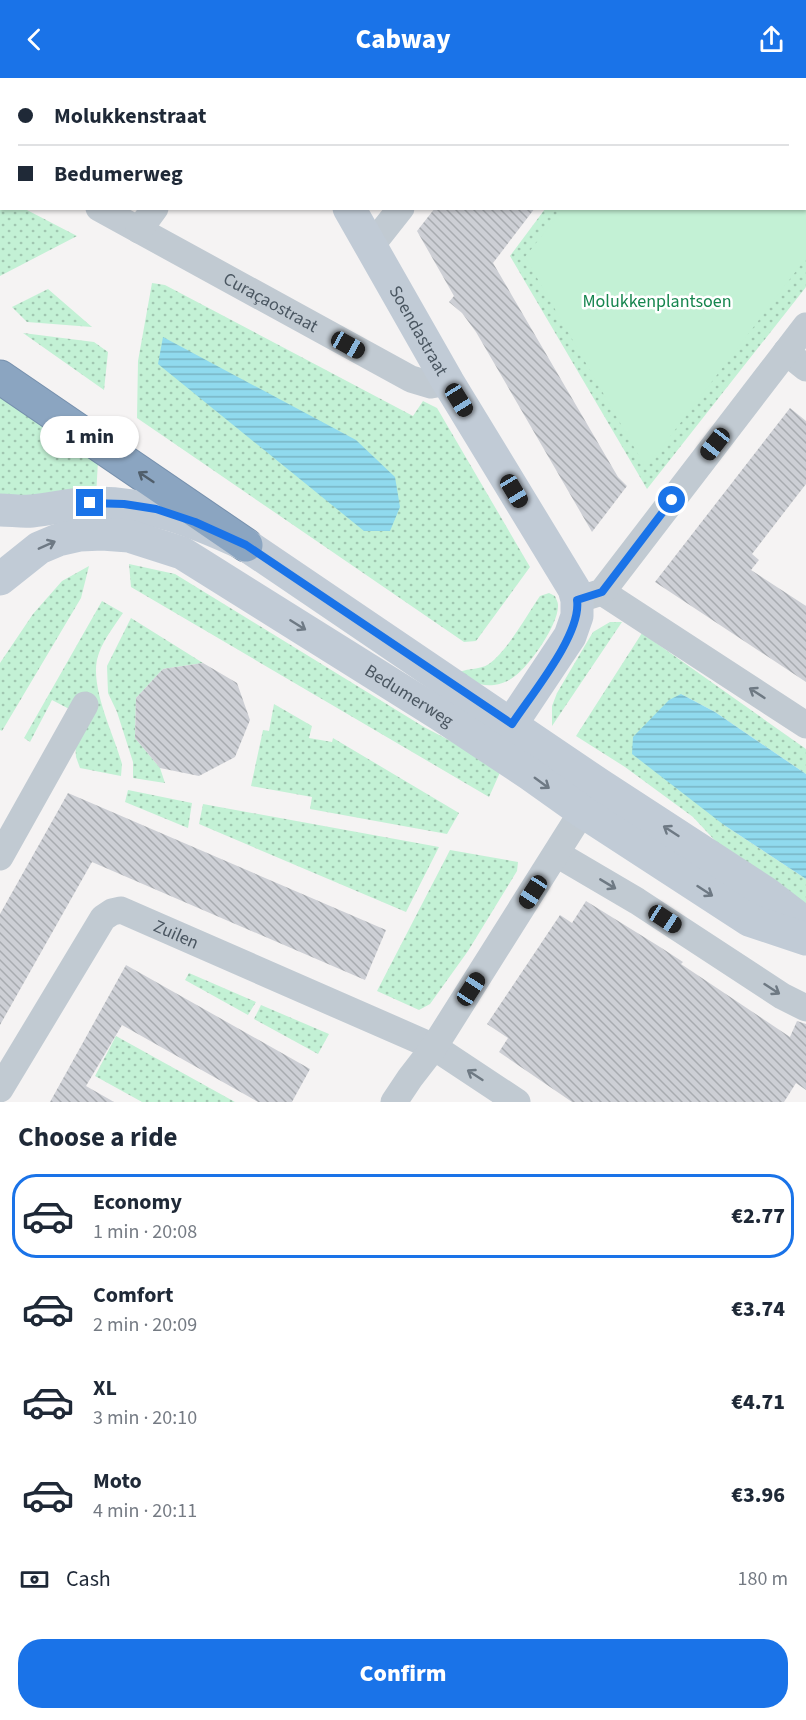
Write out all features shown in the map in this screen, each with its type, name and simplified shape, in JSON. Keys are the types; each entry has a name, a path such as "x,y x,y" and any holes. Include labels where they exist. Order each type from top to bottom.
{"highway":[{"path":"0,377 246,545"}],"main road":[{"name":"Soendastraat","path":"350,210 448,382 569,580 589,596"},
{"name":"Bedumerweg","path":"0,510 30,511 90,503 124,504 156,509 195,522 246,545 503,737 583,812 749,920 806,939"},
{"name":"Bedumerweg","path":"0,579 39,548 58,540 80,535 129,536 182,553 503,737 600,785 766,893 806,924"},
{"path":"503,737 570,636 577,616 589,596"}],"street":[{"name":"Curaçaostraat","path":"108,210 147,219 411,379 430,385 448,382"},
{"path":"371,246 399,210"},
{"path":"806,326 796,360 589,596 635,613 806,725"},
{"path":"0,857 85,705"},
{"path":"394,1102 434,1047 600,785"},
{"path":"557,854 637,901 782,996 806,1008"},
{"name":"Zuilen","path":"0,1089 103,918 112,912 121,910 434,1047 517,1102"}],"green space":[{"path":"0,210 27,210 77,236 0,276"},
{"name":"Molukkenplantsoen","path":"544,210 742,210 806,246 806,287 647,489 510,256"},
{"name":"Molukkenplantsoen","path":"562,210 806,210 806,258 646,468 525,257"},
{"path":"152,283 165,285 413,416 423,401 437,408 530,567 476,641 464,642 137,418 138,361"},
{"path":"48,289 92,327 27,322 12,307"},
{"path":"23,333 94,342 108,352 104,390"},
{"path":"0,394 98,461 96,496 0,498"},
{"path":"129,564 175,574 424,727 502,768 489,797 131,587"},
{"path":"89,566 81,598 2,731 0,730 0,663 33,614 62,581"},
{"path":"549,593 555,596 558,604 554,623 535,654 521,671 508,681 497,685 474,683 454,675 480,668 496,658 540,596"},
{"path":"102,601 123,613 104,643 96,665 99,693 122,764 121,776 80,768 76,757 73,711 52,700 30,742 24,738"},
{"path":"131,618 203,663 163,669 136,698 135,738 160,768 165,783 133,778 133,762 117,712 108,693 107,666"},
{"path":"610,622 622,622 552,726 552,706 557,693 593,632"},
{"path":"642,633 806,749 806,774 715,712 681,694 724,825 806,879 806,907 734,861 693,817 625,767 576,736"},
{"path":"274,704 312,726 309,738 332,742 333,738 459,813 447,834 310,809 312,797 251,786 263,730 269,731"},
{"path":"128,790 192,803 188,828 125,802"},
{"path":"203,804 439,847 406,912 199,824"},
{"path":"450,850 518,862 517,871 468,951 430,1004 419,1010 377,991"},
{"path":"189,973 256,1002 248,1015 185,980"},
{"path":"261,1005 329,1034 318,1054 254,1019"},
{"path":"116,1036 235,1102 142,1102 95,1076"}],"water":[{"path":"163,337 356,440 395,477 400,507 390,531 364,531 158,364"},
{"path":"681,694 715,712 806,774 806,879 724,825 632,754 633,737 669,700"}],"building":[{"path":"433,210 533,210 493,263 618,477 627,486 592,532 476,332 462,313 449,302 454,296 417,231"},
{"path":"790,408 806,421 806,484 752,554 759,560 751,570 806,606 806,682 655,582"},
{"path":"203,663 237,683 250,720 235,757 199,776 160,768 135,738 136,698 163,669"},
{"path":"68,793 386,930 365,980 92,862 0,1025 0,914"},
{"path":"586,901 683,962 681,964 790,1037 797,1021 806,1024 806,1090 796,1083 784,1102 572,1102 499,1052 508,1038 487,1024 560,915 572,923"},
{"path":"126,965 310,1069 292,1102 258,1102 122,1025 86,1086 114,1102 50,1102"}],"route":[{"path":"90,503 124,504 156,509 195,522 246,545 512,724 570,636 577,616 577,600 602,592 672,500"}]}
